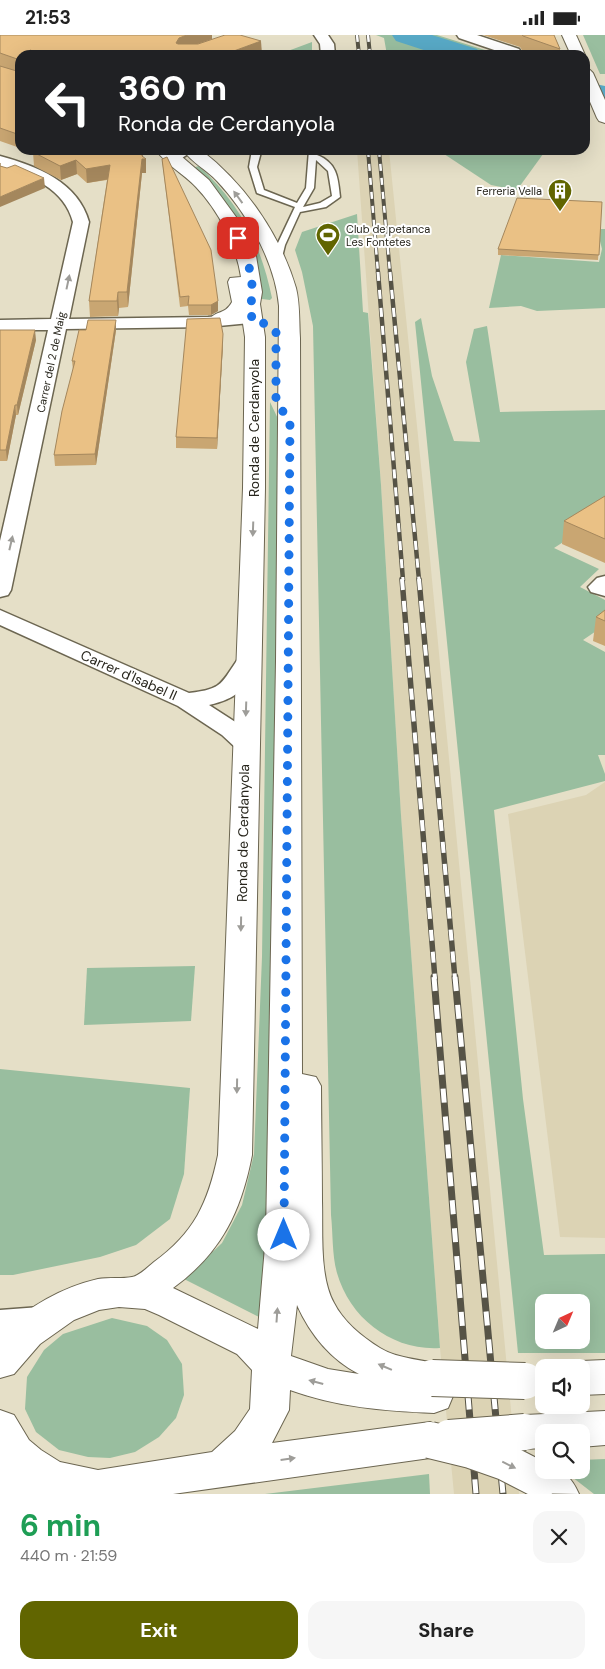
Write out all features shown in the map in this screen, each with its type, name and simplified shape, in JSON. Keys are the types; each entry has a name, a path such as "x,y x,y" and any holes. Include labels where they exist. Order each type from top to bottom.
{"street":[{"path":"321,35 327,44 328,50"},
{"path":"464,35 508,50"},
{"path":"590,84 605,118"},
{"name":"Ronda de Cerdanyola","path":"140,1293 178,1264 200,1242 212,1226 224,1204 235,1155 254,488 252,324 250,304 252,292 247,256 230,221 181,155"},
{"name":"Ronda de Cerdanyola","path":"184,155 226,180 254,219 273,257 286,290 290,338 284,1235 271,1364 269,1410 259,1430 249,1443 222,1468"},
{"path":"5,166 36,158"},
{"name":"Carrer del 2 de Maig","path":"0,590 81,222 76,203 56,186 5,166"},
{"path":"0,325 216,322 234,314 242,302 233,265 247,256"},
{"name":"Ronda de Cerdanyola","path":"252,324 274,311 273,257"},
{"name":"Ronda de Cerdanyola","path":"216,322 263,323 276,331 276,402 290,421"},
{"path":"605,583 599,587 605,589"},
{"name":"Carrer d'Isabel II","path":"0,617 186,701 222,693 233,686 248,661"},
{"path":"186,701 231,730 246,743"},
{"name":"Ronda de Cerdanyola","path":"286,968 303,1011 305,1255 308,1280 315,1303 327,1323 345,1344 364,1358 433,1387"},
{"path":"0,1362 23,1334 63,1307 118,1292 140,1293 161,1299 256,1346 271,1364 304,1379 331,1386 401,1395 433,1387 534,1381"},
{"path":"0,1324 40,1321"},
{"path":"590,1378 605,1377"},
{"path":"0,1427 7,1444 22,1462 53,1479"},
{"path":"0,1479 53,1479 98,1488 222,1468 430,1440 605,1428"},
{"path":"430,1440 472,1450 505,1462 549,1487"}],"lane":[{"path":"257,155 253,167 260,191 297,210 320,212 327,209 336,197 334,171 323,159 316,155"},
{"path":"273,257 310,188 313,155"}],"shaded area":[{"path":"357,155 390,155 423,485 519,1494 454,1494 440,1348 401,815 381,485"},
{"path":"605,782 605,1238 560,1237 508,814 586,795"}],"green space":[{"path":"376,35 437,35 485,50 386,50 384,38"},
{"path":"583,35 605,35 605,74 600,74"},
{"path":"312,42 312,50 290,50"},
{"path":"446,155 542,155 517,190 491,185"},
{"path":"199,166 226,195 247,226 262,260 272,298 270,300 262,299 259,281 192,168"},
{"path":"357,214 363,312 368,313 381,485 401,815 440,1348 423,1348 390,1338 363,1318 343,1290 335,1266 333,1244 313,326 302,272 295,250 302,232"},
{"path":"597,229 605,229 605,308 537,311 521,306 489,308 501,255 599,262 602,249"},
{"path":"421,318 432,376 454,441 480,442 466,362 474,329 487,326 500,412 605,410 605,515 554,548 599,569 580,587 605,600 605,625 583,640 605,652 605,755 598,755 605,774 605,781 494,810 523,1099 544,1255 605,1254 605,1353 518,1353 415,322"},
{"path":"270,402 280,423 276,1124 261,1318 184,1279 222,1243 242,1205 254,1154 262,957"},
{"path":"195,966 191,1021 84,1025 87,968"},
{"path":"0,1069 190,1088 184,1174 170,1219 136,1245 100,1257 13,1275 0,1275"},
{"path":"112,1318 147,1326 167,1340 182,1364 184,1395 176,1418 159,1437 135,1452 110,1458 88,1457 59,1450 36,1432 25,1409 27,1377 44,1350 63,1334"},
{"path":"605,1459 605,1494 594,1494 575,1479 590,1479 590,1460"},
{"path":"429,1474 430,1494 265,1494"}],"building":[{"path":"0,35 187,35 179,38 176,43 198,44 225,35 240,35 261,41 237,50 15,50 15,58 0,53"},
{"path":"554,35 560,49 523,36"},
{"path":"0,66 15,70 15,133 0,128"},
{"path":"39,155 142,155 146,159 142,159 127,292 118,292 117,301 89,301 110,165 86,169 76,160 60,166"},
{"path":"167,157 211,250 218,301 211,305 188,305 189,296 180,297 162,159"},
{"path":"15,165 44,178 0,197 0,166 7,168"},
{"path":"517,198 602,202 599,255 498,249"},
{"path":"220,318 223,334 217,438 176,437 187,319"},
{"path":"88,320 116,320 95,454 54,455 62,411 75,361 72,361 79,330 86,330"},
{"path":"0,330 35,330 17,405 15,405 6,450 0,450"},
{"path":"605,496 605,539 564,521"},
{"path":"605,610 605,621 596,617"}],"waterway":[{"path":"405,35 452,50"},
{"path":"590,92 605,95"}],"railway":[{"path":"357,35 358,50"},
{"path":"368,35 370,50"},
{"path":"368,155 378,273"},
{"path":"379,155 390,273"},
{"path":"378,272 403,580"},
{"path":"390,272 419,580"},
{"path":"402,579 435,979"},
{"path":"419,579 455,979"},
{"path":"434,977 476,1494"},
{"path":"455,977 503,1494"}],"place":[{"name":"Ferreria Vella","path":"560,212"},
{"name":"Club de petanca Les Fontetes","path":"328,256"}],"route":[{"path":"238,238 247,256 252,292 250,304 252,321 263,323 276,331 276,402 290,421 284,1235"}]}
